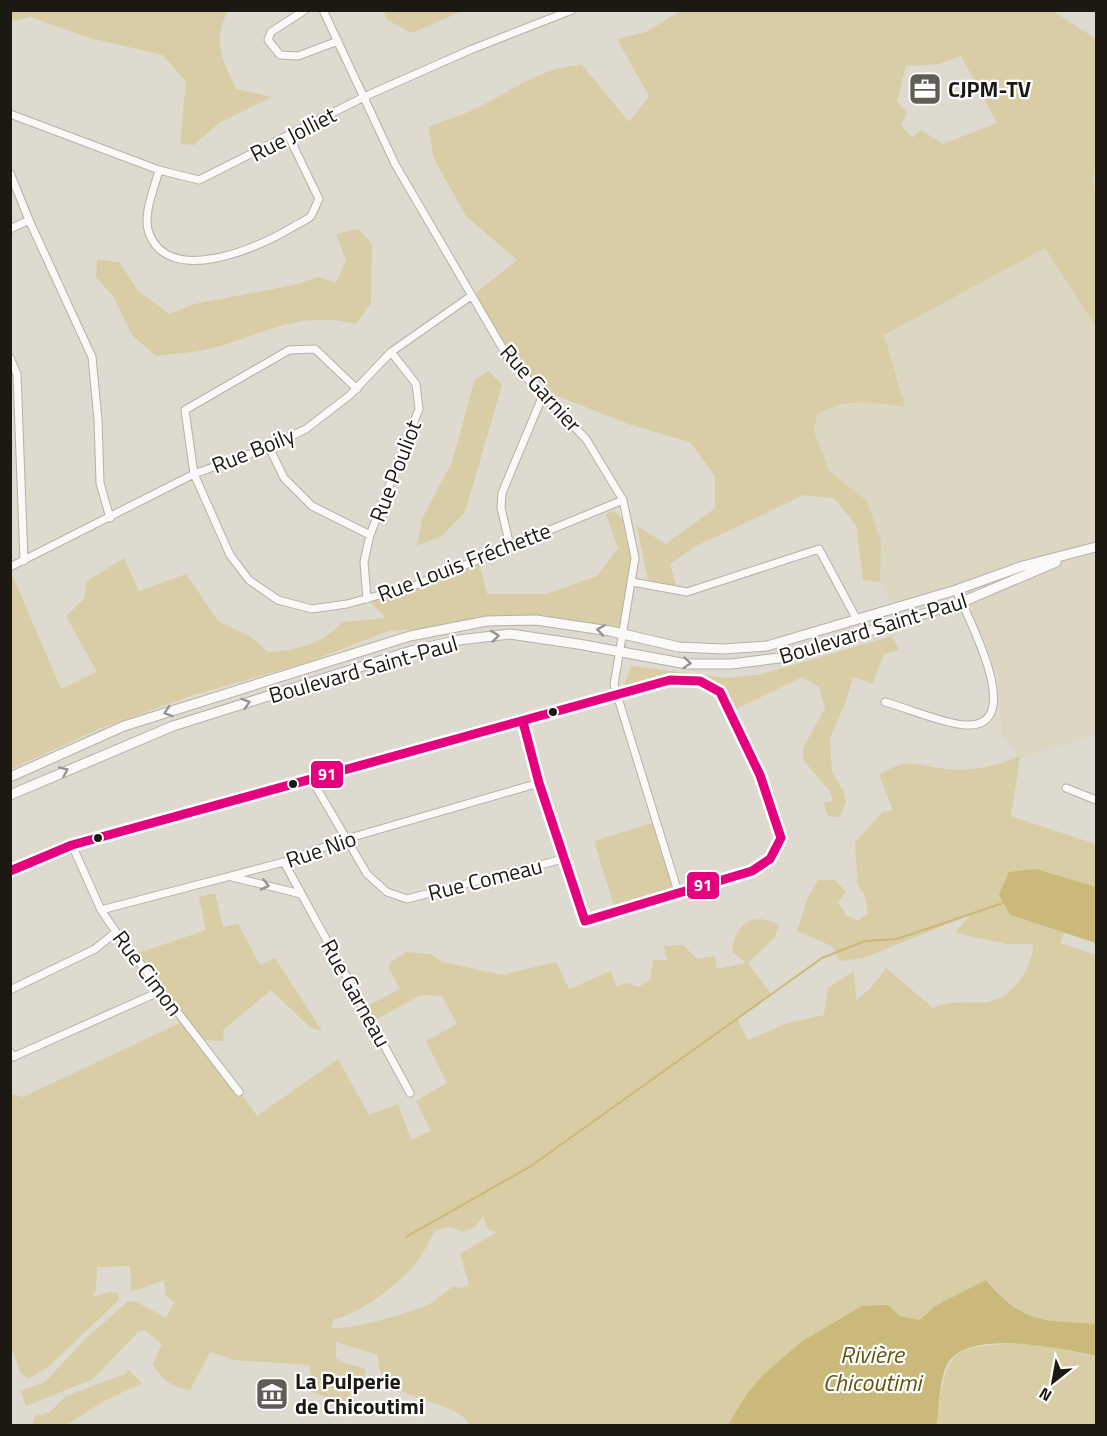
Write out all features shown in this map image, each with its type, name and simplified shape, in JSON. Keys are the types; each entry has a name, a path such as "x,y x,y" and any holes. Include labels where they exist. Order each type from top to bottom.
{"main road":[{"name":"Boulevard Saint-Paul","path":"10,777 124,726 410,636 487,621 536,620 622,631 679,647 723,649 767,646 956,590 1023,566 1096,547"},
{"name":"Boulevard Saint-Paul","path":"10,795 173,726 411,651 459,640 510,634 687,664 732,664 786,657 962,602 1027,577 1073,554"}],"street":[{"path":"305,10 271,32 268,40 279,55 298,56 338,41"},
{"name":"Rue Garnier","path":"323,10 366,96 395,164 510,361 586,439 623,500 635,558 614,685 679,895"},
{"name":"Rue Jolliet","path":"10,114 159,170 199,180 289,137 366,96 470,50 572,10"},
{"path":"159,170 148,211 148,232 159,249 176,259 222,259 269,241 310,216 319,199 289,137"},
{"path":"10,173 92,357 98,420 100,483 110,518"},
{"path":"10,229 29,220"},
{"name":"Rue Boily","path":"10,567 194,474 270,447 306,429 357,389 391,352 471,296"},
{"name":"Rue Louis Fréchette","path":"357,389 315,349 289,350 185,410 194,474 230,555 249,580 278,600 312,609 367,599 416,585 623,500"},
{"name":"Rue Pouliot","path":"367,599 364,562 370,535 419,409 416,384 391,352"},
{"path":"10,358 18,374 24,561"},
{"path":"510,546 501,508 502,493 543,396"},
{"path":"270,447 284,478 312,506 370,535"},
{"path":"632,582 687,592 819,549 856,618"},
{"path":"885,702 964,725 980,724 988,719 995,700 994,682 956,590"},
{"path":"10,871 72,845 670,680 700,681 720,692 760,775 781,838 770,859 752,871 679,895 585,921 539,783 523,722"},
{"path":"312,780 346,839"},
{"name":"Rue Nio","path":"101,910 284,862 346,839 539,783"},
{"path":"1066,788 1096,800"},
{"name":"Rue Comeau","path":"346,839 367,874 387,892 407,899 563,859"},
{"name":"Rue Cimon","path":"72,845 101,910 239,1092"},
{"name":"Rue Garneau","path":"284,862 410,1092"},
{"path":"229,877 301,894"},
{"path":"10,990 95,950 116,932"},
{"path":"12,1055 161,991"}],"shaded area":[{"path":"11,10 228,11 220,32 220,42 223,60 236,89 272,97 219,123 194,145 180,144 186,82 163,55 90,38 31,17 11,21"},
{"path":"384,10 463,11 411,33 386,19"},
{"path":"680,11 1053,11 1096,39 1096,170 1093,181 1096,188 1096,327 1045,248 884,335 905,407 860,402 848,403 837,405 817,415 814,431 829,471 867,501 881,542 880,582 863,580 856,525 834,498 804,495 694,547 670,564 677,588 649,585 637,526 666,544 715,508 715,476 690,442 631,425 545,391 515,359 473,295 517,260 466,216 433,157 429,127 475,109 542,74 568,66 582,65 629,122 649,96 617,39 646,32","holes":["961,56 997,123 943,144 921,130 912,138 901,125 907,113 897,101 906,66 939,64"]},
{"path":"359,229 372,244 371,303 356,324 335,320 300,321 209,349 156,356 132,335 113,296 96,277 97,259 120,263 138,291 169,314 195,304 294,285 318,277 336,283 346,260 336,234"},
{"path":"1045,247 1096,327 1096,734 1020,758 1002,734 997,673 961,585 892,605 880,582 881,542 867,501 829,471 814,431 817,415 827,408 868,401 905,406 883,335"},
{"path":"489,371 502,385 465,512 443,535 417,546 422,519 452,462 475,379"},
{"path":"614,511 622,519 632,564 620,627 615,631 558,621 388,631 306,663 193,695 99,729 11,769 11,572 61,689 97,672 66,616 84,599 87,581 124,558 139,591 186,574 218,621 251,637 268,652 299,648 318,641 335,630 342,622 386,618 367,599 478,559 487,594 546,594 597,576 618,548 606,514"},
{"path":"892,636 899,650 884,654 872,684 853,677 846,701 830,738 832,772 844,792 846,802 840,817 828,816 824,803 833,801 830,791 804,761 803,748 825,708 819,687 802,677 730,712 719,691 697,681 674,680 626,690 624,685 631,666 727,678 762,674"},
{"path":"1018,756 1020,758 1011,816 1096,844 1096,887 1035,869 999,895 1010,915 1064,933 1060,943 1096,955 1096,1324 1061,1322 1035,1317 1012,1305 987,1280 935,1306 920,1320 900,1316 888,1305 746,1395 728,1425 470,1425 461,1415 448,1408 401,1391 388,1382 380,1371 378,1355 336,1342 336,1358 366,1370 363,1385 351,1392 347,1403 311,1392 310,1365 235,1360 210,1352 190,1390 172,1385 160,1374 153,1364 162,1344 144,1330 138,1332 93,1379 26,1406 21,1391 45,1382 86,1338 127,1302 135,1301 166,1318 174,1302 166,1296 164,1280 131,1292 130,1266 97,1267 96,1290 92,1297 110,1292 118,1293 119,1300 47,1368 29,1378 21,1374 10,1343 10,1094 23,1097 186,1020 138,953 206,930 199,897 215,893 223,927 238,924 260,965 275,958 322,1031 311,1028 271,990 223,1030 224,1041 202,1040 257,1116 338,1059 369,1115 398,1104 411,1140 431,1131 416,1101 447,1083 426,1041 457,1024 442,996 421,995 371,1022 364,1008 400,989 389,968 390,963 406,952 430,954 443,962 502,975 556,962 569,989 611,971 616,986 628,983 638,987 650,980 653,960 667,960 664,946 683,945 697,959 715,956 717,969 746,963 732,952 737,934 746,922 761,919 769,921 779,925 774,938 748,963 771,994 737,1019 748,1040 788,1023 824,1015 828,988 854,971 856,1000 870,989 886,968 933,1008 949,1003 992,1001 1008,993 1026,970 1033,944 1007,944 955,933 970,915 864,958 840,961 832,946 797,931 808,897 818,880 835,880 846,892 838,902 846,915 858,921 868,913 865,896 858,885 855,842 883,812 893,810 879,775 905,764 964,769 1010,760","holes":["483,1216 488,1229 497,1232 460,1254 469,1285 459,1288 454,1286 431,1303 396,1316 352,1327 331,1328 334,1319 364,1306 406,1274 419,1258 435,1230 451,1227 464,1232 476,1226"]},
{"path":"658,821 680,893 616,912 594,841"},
{"path":"1028,1342 1096,1357 1096,1425 931,1426 937,1422 945,1376 950,1363 958,1354 983,1346"},
{"path":"126,1368 142,1383 102,1402 67,1425 32,1425 35,1416 50,1412 66,1396 128,1373"}],"water":[{"path":"1036,869 1096,887 1096,943 1010,915 999,895 1009,872"},
{"name":"Rivière Chicoutimi","path":"986,1280 1000,1295 1024,1313 1048,1320 1096,1324 1096,1356 1042,1346 998,1343 979,1345 962,1351 950,1360 944,1372 937,1423 931,1425 728,1425 746,1395 762,1376 801,1342 862,1306 888,1305 900,1316 920,1320 935,1306"}],"waterway":[{"path":"406,1237 531,1166 822,958 865,941 897,939 1003,903"}],"transit line":[{"name":"91","path":"10,871 72,845 670,680 700,681 720,692 760,775 781,838 770,859 752,871 585,921 539,783 523,722"}],"place":[{"name":"CJPM-TV","path":"925,89"},
{"name":"La Pulperie de Chicoutimi","path":"272,1394"}]}
